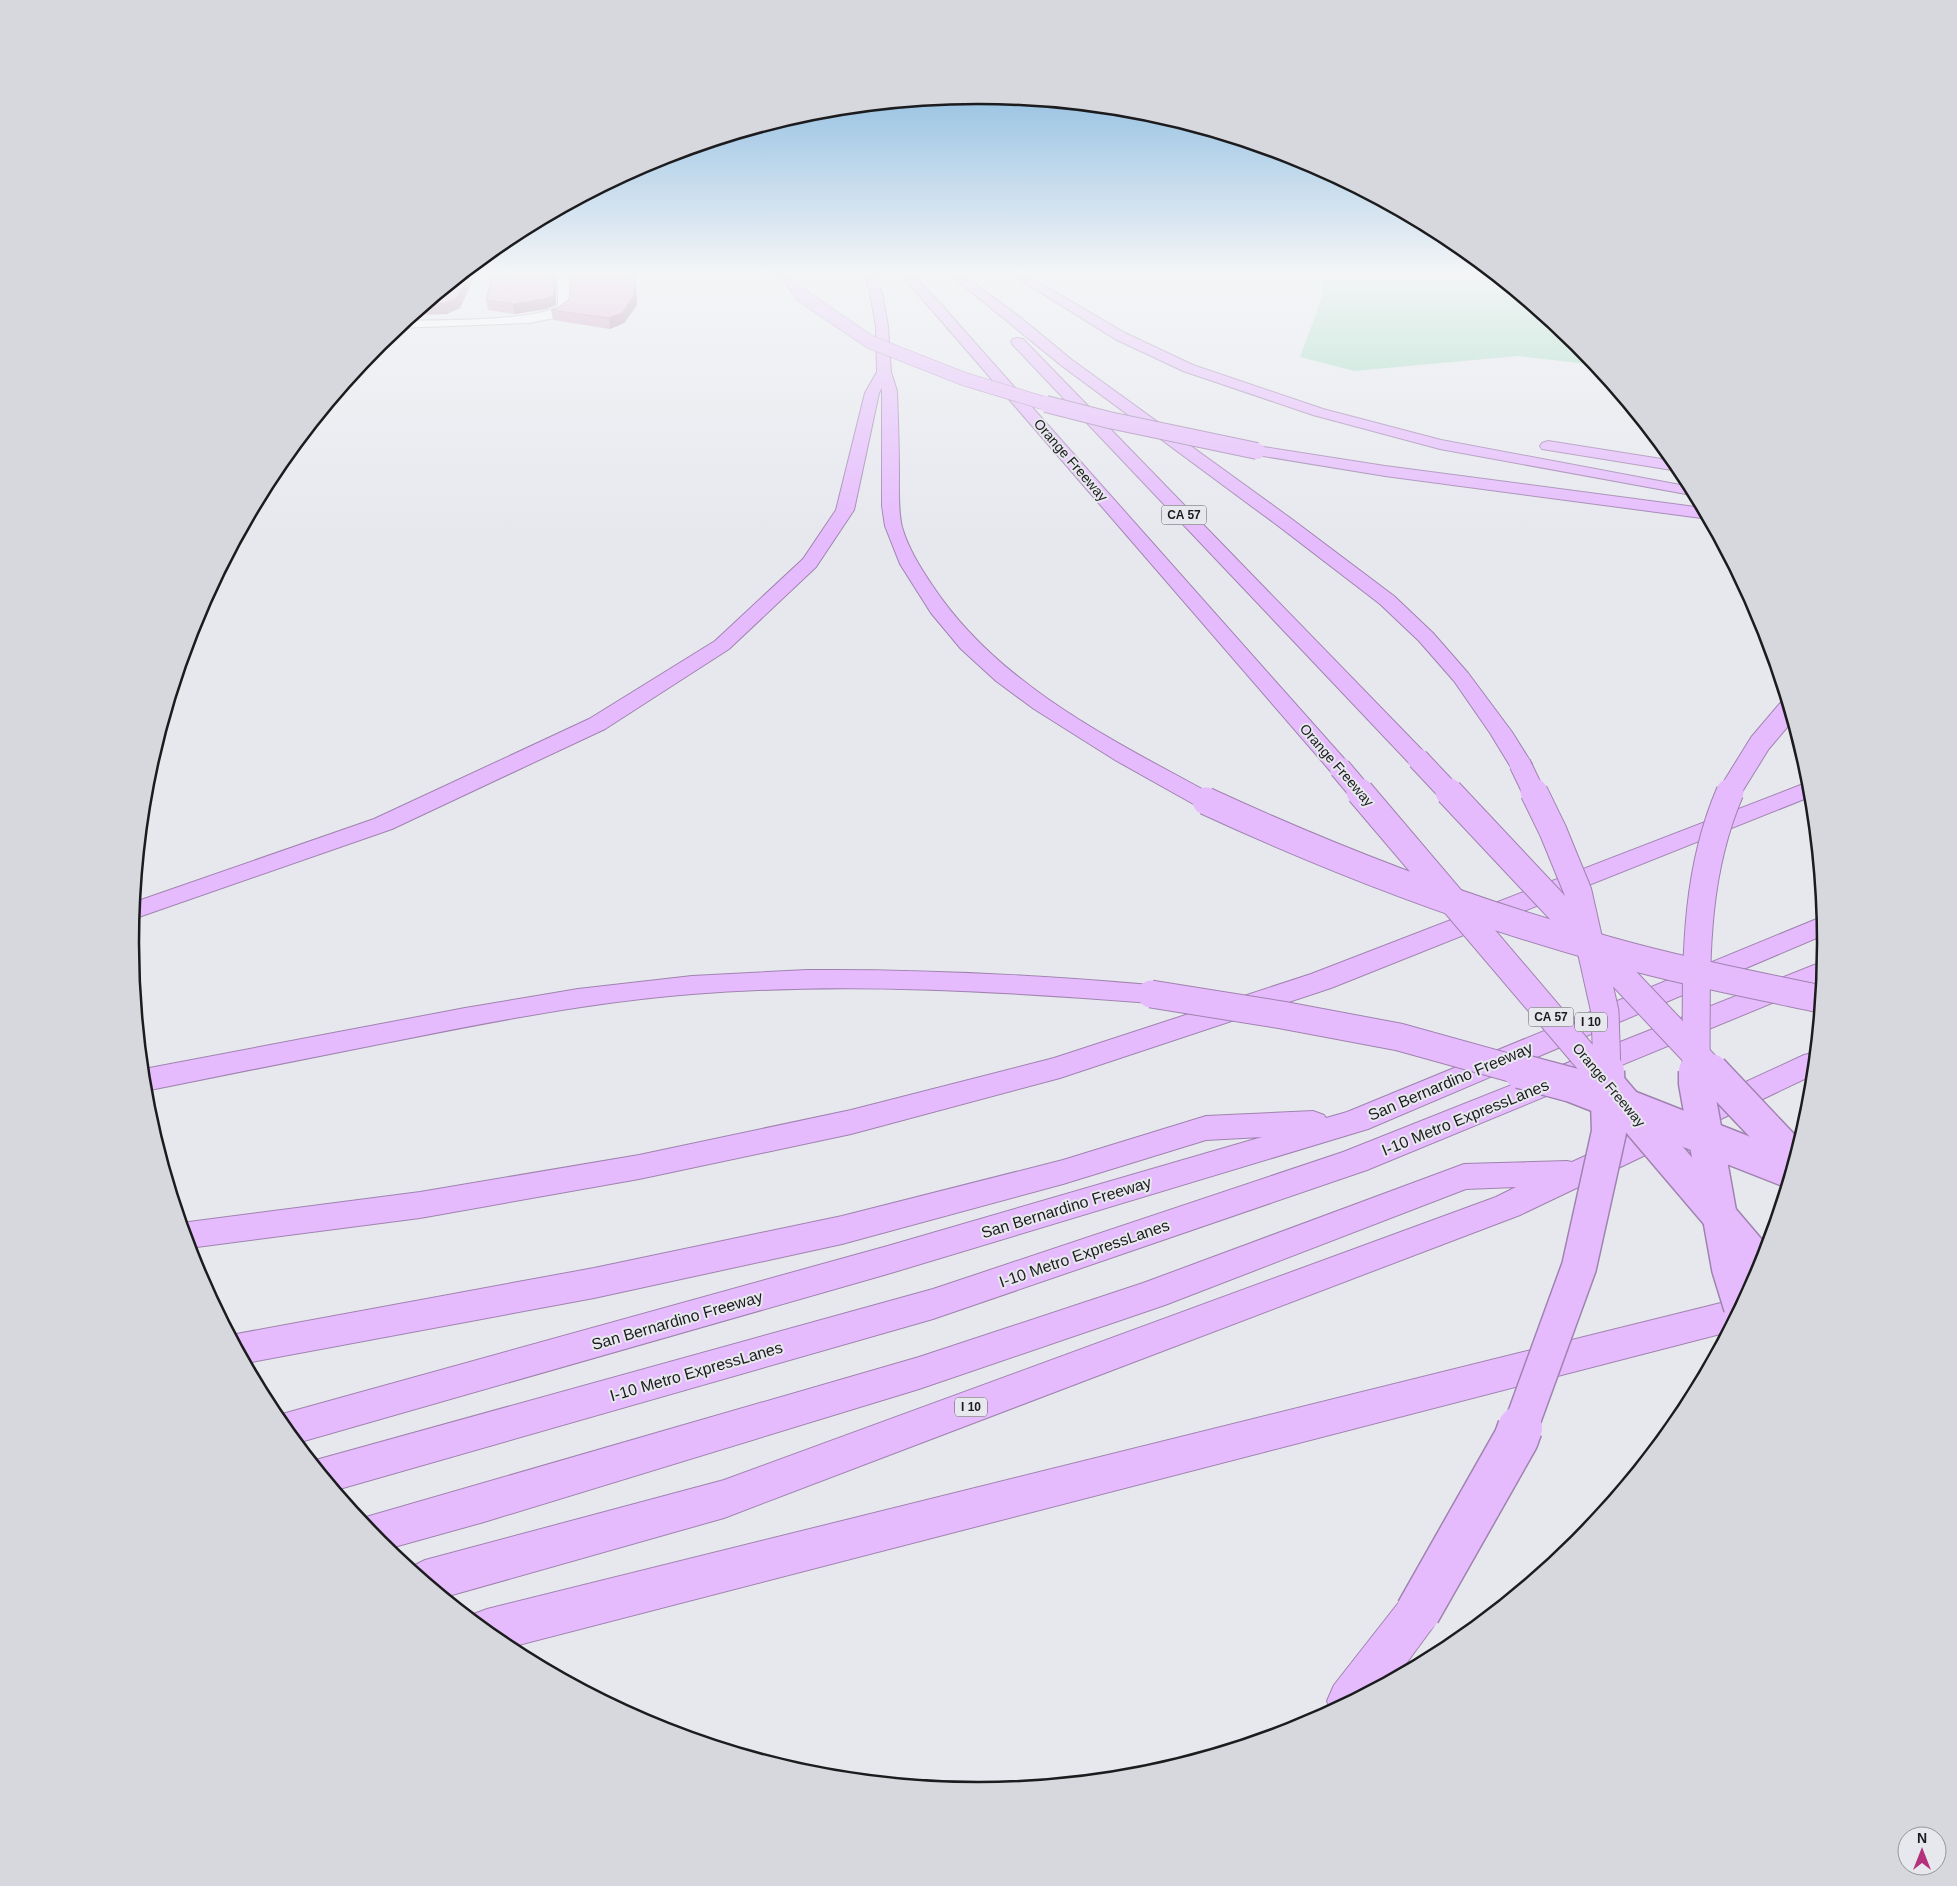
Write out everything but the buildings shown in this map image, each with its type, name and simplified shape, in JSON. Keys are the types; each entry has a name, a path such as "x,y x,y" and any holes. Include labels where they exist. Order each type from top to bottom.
{"highway":[{"path":"883,360 884,372 890,391 891,520 906,557 925,593 950,624 992,666 1041,704 1114,750 1206,801 1363,868 1500,918 1579,943 1715,977 1816,998"},
{"path":"914,360 952,376 1081,413 1257,451 1385,471 1699,513"},
{"name":"Orange Freeway","path":"984,360 1340,768 1756,1259"},
{"name":"CA 57","path":"1035,360 1418,759 1790,1155"},
{"path":"1063,360 1272,513 1386,600 1426,637 1461,677 1501,732 1520,764 1553,830 1578,892 1605,1012 1609,1132 1579,1267 1516,1439 1418,1612 1358,1692"},
{"path":"1171,360 1188,368 1318,412 1440,444 1684,490"},
{"path":"1198,360 1306,395 1391,416"},
{"path":"140,909 383,824 597,724 722,645 810,563 845,510 872,394 884,372"},
{"path":"1535,444 1667,464"},
{"path":"1738,1298 1729,1268 1696,1083 1697,935 1705,869 1728,793 1760,743 1785,713"},
{"path":"192,1234 420,1205 639,1167 851,1122 1060,1067 1321,981 1804,791"},
{"name":"San Bernardino Freeway","path":"294,1427 882,1262 1357,1121 1817,927"},
{"name":"I-10 Metro ExpressLanes","path":"329,1473 932,1304 1129,1238 1355,1162 1817,974"},
{"path":"150,1079 562,1000 692,985 810,978 930,980 1041,985 1151,994 1282,1015 1399,1037 1572,1085 1786,1169"},
{"name":"I 10","path":"431,1579 724,1499 1508,1206 1809,1065"},
{"path":"244,1348 594,1283 842,1230 1063,1172 1206,1128 1357,1121"},
{"path":"381,1531 484,1503 918,1373 1152,1295 1464,1177 1579,1173"},
{"path":"495,1629 1730,1316"}],"green space":[{"path":"1312,360 1474,360 1354,371"},
{"path":"1553,360 1581,360 1585,364"}]}
